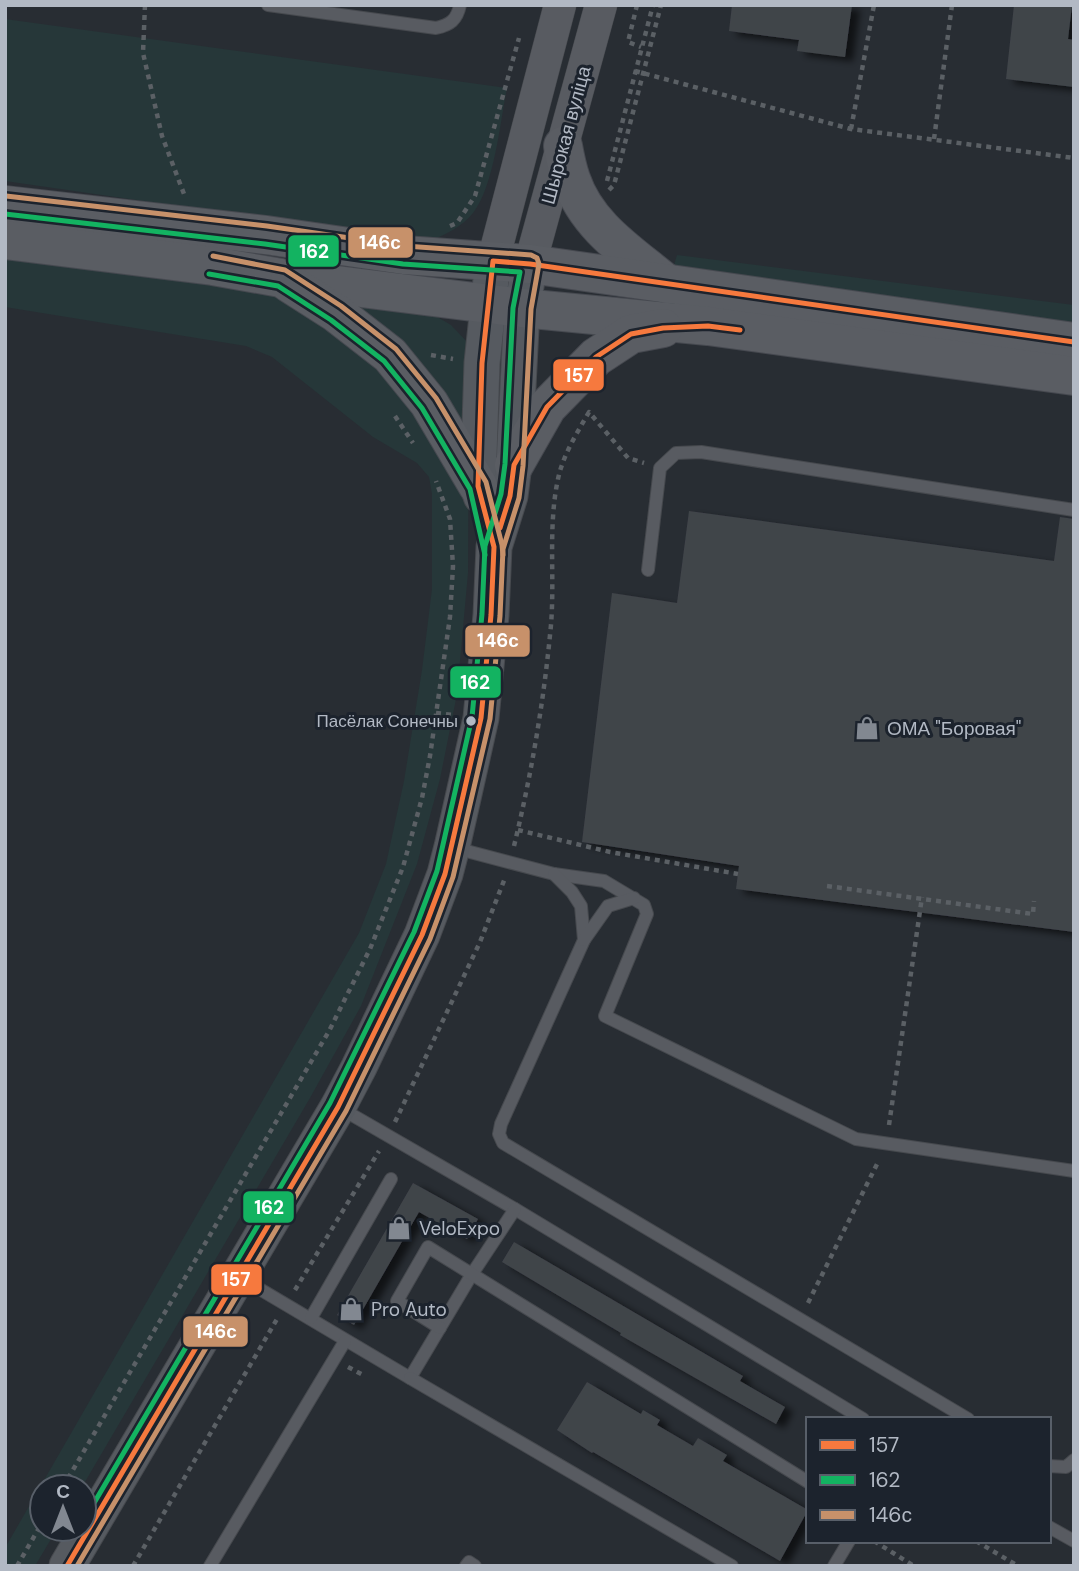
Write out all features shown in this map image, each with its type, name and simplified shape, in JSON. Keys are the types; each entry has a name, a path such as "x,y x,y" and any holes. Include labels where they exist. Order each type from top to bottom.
{"main road":[{"path":"563,146 571,180 589,215 617,245 669,285"},
{"path":"5,205 266,235 404,255 512,263 1074,342"},
{"path":"5,240 505,306 708,326 1074,376"},
{"path":"67,1566 338,1107 422,936 445,874 481,718 491,615 494,547 510,496 514,465 505,306 512,263"},
{"path":"281,278 336,313 390,355 429,403 478,486 494,547"},
{"path":"478,486 482,363 505,306"},
{"path":"514,465 547,407 596,357 631,334 663,328 708,326"}],"street":[{"name":"Шырокая вуліца","path":"512,263 560,5"},
{"name":"Шырокая вуліца","path":"512,263 563,146 601,5"}],"lane":[{"path":"268,5 436,28 448,26 456,19 460,5"},
{"path":"648,570 660,468 676,453 701,452 1074,510"},
{"path":"452,847 554,874 604,881 644,905 647,914 605,1016 856,1139 1074,1171"},
{"path":"554,874 572,892 581,906 584,940"},
{"path":"634,898 608,906 584,940 501,1124 499,1134 503,1143 965,1417"},
{"path":"338,1107 515,1209 860,1417"},
{"path":"311,1318 391,1179"},
{"path":"410,1378 472,1274 515,1209"},
{"path":"440,1328 397,1301 428,1247 806,1481"},
{"path":"239,1277 732,1566"},
{"path":"210,1566 345,1341"},
{"path":"1051,1466 1066,1467 1074,1460"},
{"path":"1051,1528 1074,1541"},
{"path":"834,1566 848,1543"},
{"path":"466,1566 469,1562 475,1566"}],"path":[{"path":"145,5 142,54 162,136 188,205"},
{"path":"637,5 628,42 642,47"},
{"path":"653,5 603,195 614,185 661,5"},
{"path":"851,129 874,5"},
{"path":"934,139 952,5"},
{"path":"444,228 457,223 475,196 522,31"},
{"path":"635,71 851,129 1074,158"},
{"path":"391,409 419,453"},
{"path":"589,412 628,458 660,468"},
{"path":"71,1473 329,1031 370,949 403,867 430,755 450,617 453,566 450,519 433,475"},
{"path":"518,830 610,852 738,874"},
{"path":"827,886 1033,914 1034,901"},
{"path":"800,1319 887,1145 922,897"},
{"path":"17,1566 30,1543"},
{"path":"877,1543 914,1566"},
{"path":"979,1543 1018,1566"}],"shaded area":[{"path":"5,19 507,88 486,187 469,218 428,242 5,181"},
{"path":"5,254 427,311 451,325 469,344 468,573 457,694 440,779 417,864 361,1006 90,1473 48,1473 359,933 386,864 404,781 422,670 432,589 432,494 429,477 417,463 373,437 272,357 246,346 5,307"},
{"path":"677,255 1074,305 1074,332 670,278"},
{"path":"28,1508 28,1543 49,1543 35,1566 5,1566 5,1548"}],"building":[{"path":"732,5 852,5 845,57 797,51 799,40 729,31"},
{"path":"1014,5 1072,5 1068,39 1074,40 1074,87 1006,79"},
{"name":"ОМА \"Боровая\"","path":"689,511 1054,561 1060,517 1074,519 1074,932 736,889 739,866 582,842 612,593 677,603"},
{"path":"413,1183 478,1219 467,1239 419,1212 354,1325 337,1315"},
{"path":"514,1242 743,1376 740,1381 785,1407 776,1424 620,1335 621,1333 502,1262"},
{"path":"587,1382 641,1414 643,1410 660,1420 657,1425 693,1446 698,1438 727,1455 723,1461 806,1509 806,1514 780,1561 592,1453 557,1430"}],"transit line":[{"name":"146с","path":"6,196 267,226 405,246 531,255 537,258 539,264 531,309 523,466 519,498 503,549 500,616 490,719 453,877 430,939 346,1111 77,1566"},
{"name":"162","path":"5,214 265,244 403,264 520,272 513,308 505,464 501,494 485,546 482,614 472,717 437,871 414,932 330,1103 98,1496"},
{"name":"146с","path":"213,256 285,270 341,306 396,349 436,398 486,482 503,555"},
{"name":"157","path":"67,1566 338,1107 422,935 445,874 481,718 491,615 494,547 478,486 482,363 493,261 530,264 1074,342"},
{"name":"162","path":"209,274 278,286 331,320 384,361 422,408 470,489 485,555"},
{"name":"157","path":"500,528 510,496 514,465 547,407 596,357 631,334 663,328 708,326 740,330"}],"place":[{"name":"Пасёлак Сонечны","path":"471,721"},
{"name":"ОМА \"Боровая\"","path":"867,728"},
{"name":"VeloExpo","path":"399,1228"},
{"name":"Pro Auto","path":"351,1309"}]}
